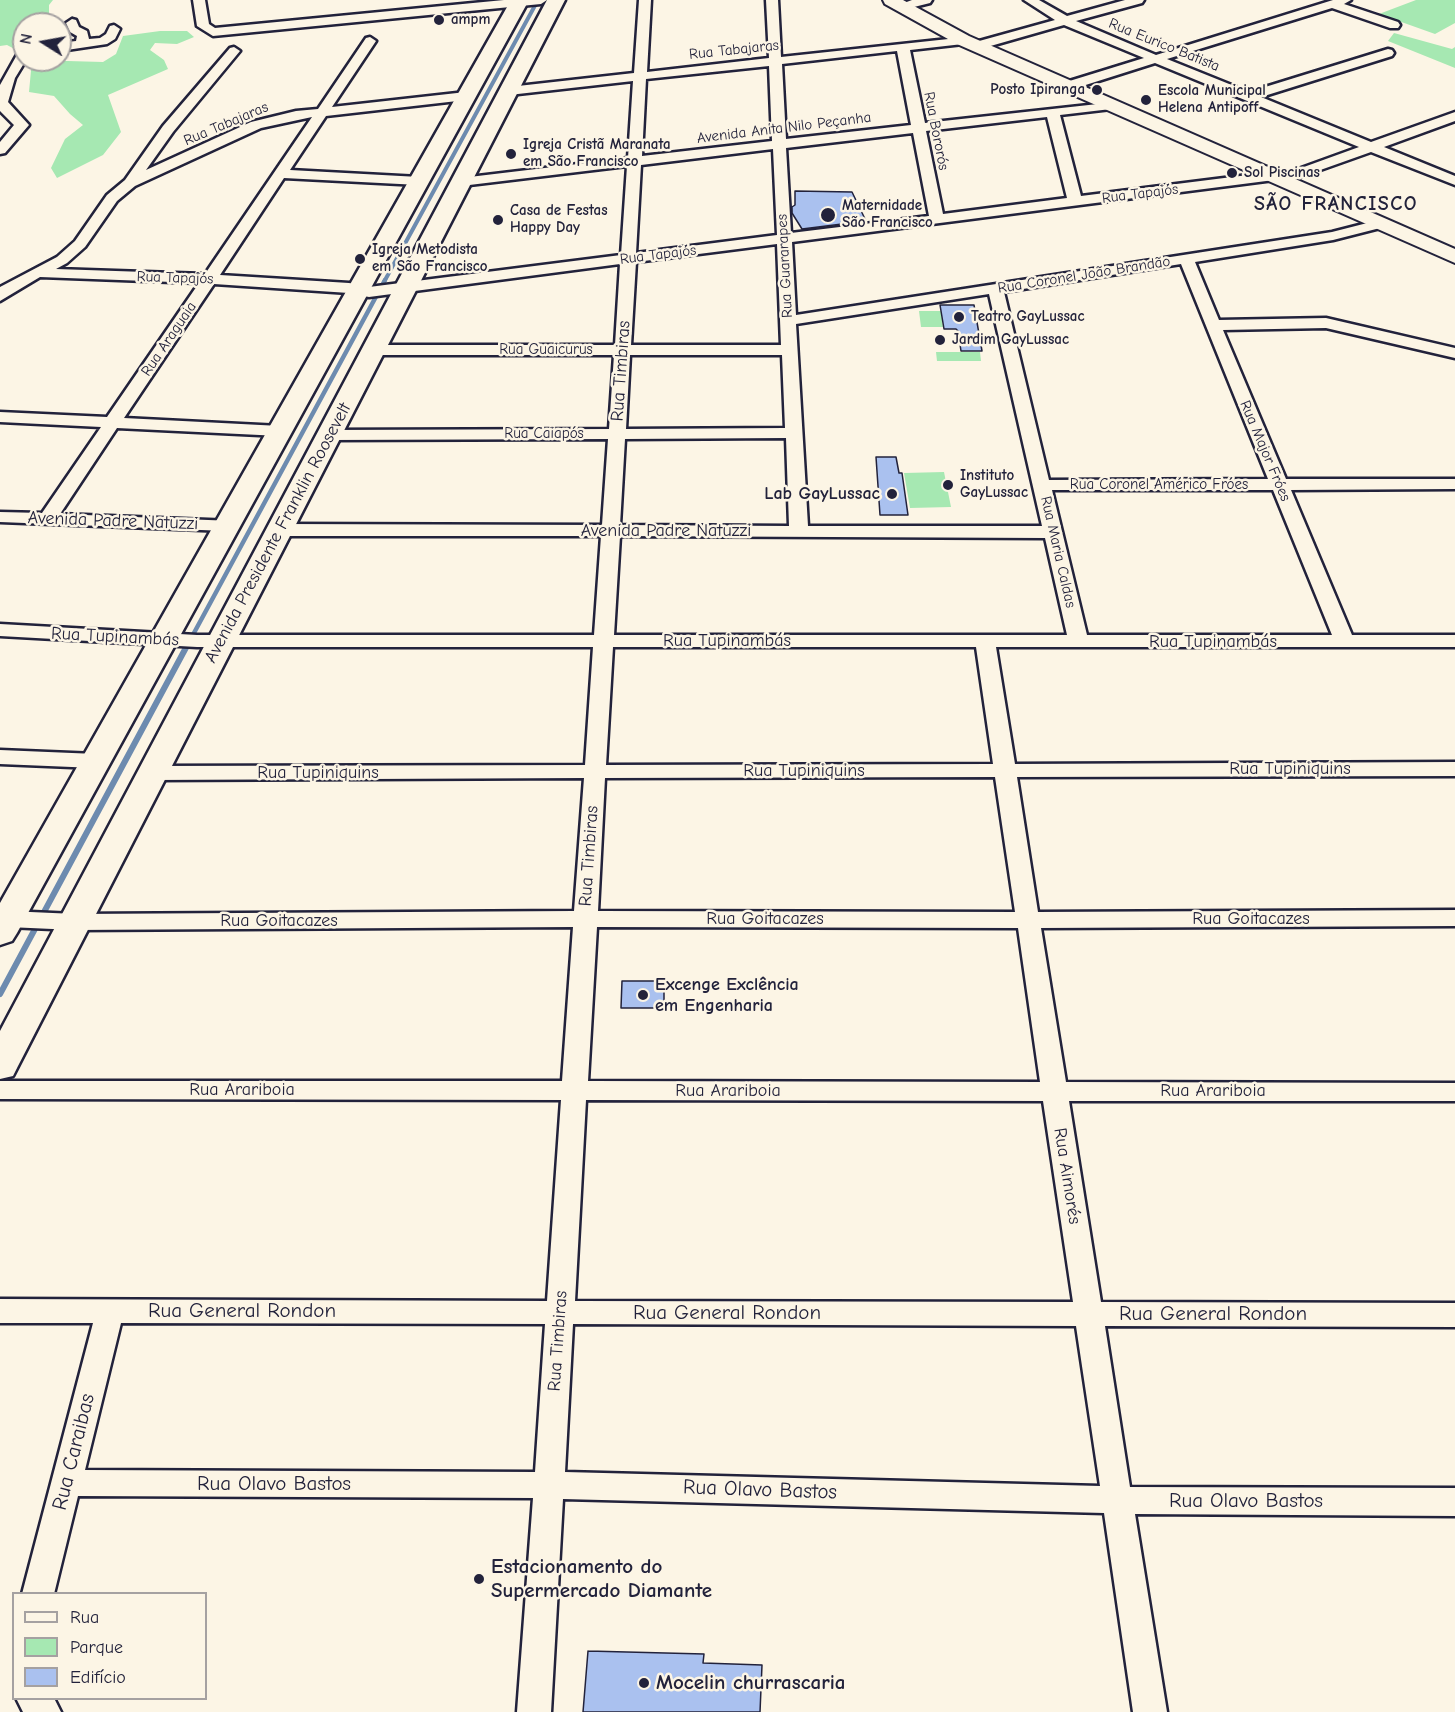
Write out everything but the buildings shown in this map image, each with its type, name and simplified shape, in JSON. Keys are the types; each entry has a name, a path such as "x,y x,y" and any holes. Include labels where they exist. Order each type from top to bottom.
{"main road":[{"name":"Avenida Presidente Franklin Roosevelt","path":"33,923 153,774 210,641 279,530 374,350 398,288 461,182 556,0"},
{"name":"Avenida Presidente Franklin Roosevelt","path":"0,1066 33,923 96,761 169,641 226,525 363,291 419,181 466,96 528,1"},
{"path":"896,3 970,43 1455,257"}],"street":[{"path":"199,0 203,26 213,32 528,1"},
{"name":"Rua Timbiras","path":"534,1712 645,0"},
{"name":"Rua Guararapes","path":"772,0 799,531"},
{"path":"896,3 926,0"},
{"name":"Rua Eurico Batista","path":"1030,0 1065,21 1455,181"},
{"name":"Rua Tabajaras","path":"509,91 903,48 970,43 1065,21 1138,0"},
{"path":"1068,86 1338,2 1394,25"},
{"path":"371,3 373,16"},
{"path":"72,23 74,30 83,34 82,44"},
{"path":"72,45 108,40 114,29"},
{"name":"Rua Araguaia","path":"48,518 370,41"},
{"name":"Rua Bororós","path":"903,48 937,220"},
{"path":"130,183 168,129 234,51"},
{"path":"1248,97 1388,53"},
{"path":"0,150 22,125 3,107 1,102 13,72"},
{"name":"Rua Tabajaras","path":"42,273 80,244 112,198 130,183 256,125 274,119 466,96"},
{"name":"Avenida Anita Nilo Peçanha","path":"461,182 1111,105"},
{"path":"1053,113 1075,202"},
{"name":"Rua Tapajós","path":"42,273 209,279 363,291 398,288 1277,178 1455,116"},
{"path":"280,174 419,181"},
{"name":"Rua Coronel João Brandão","path":"788,321 1333,236 1379,224"},
{"name":"Rua Major Fróes","path":"1186,259 1345,642"},
{"path":"0,296 8,288 42,273"},
{"name":"Rua Maria Caldas","path":"996,289 1078,641"},
{"path":"1213,325 1326,323 1455,353"},
{"name":"Rua Guaicurus","path":"374,350 790,350"},
{"path":"0,417 280,431"},
{"name":"Rua Caiapós","path":"329,435 794,434"},
{"name":"Rua Coronel Américo Fróes","path":"1042,485 1455,484"},
{"name":"Avenida Padre Natuzzi","path":"0,517 226,525"},
{"name":"Avenida Padre Natuzzi","path":"279,530 1053,532"},
{"name":"Rua Tupinambás","path":"0,630 169,641 1455,641"},
{"name":"Rua Aimorés","path":"985,641 1150,1712"},
{"path":"0,757 96,761"},
{"name":"Rua Tupiniquins","path":"153,774 1455,768"},
{"name":"Rua Goitacazes","path":"33,923 585,919 1455,918"},
{"name":"Rua Arariboia","path":"0,1090 1455,1092"},
{"name":"Rua General Rondon","path":"0,1311 1455,1315"},
{"name":"Rua Caraibas","path":"38,1592 110,1311"},
{"name":"Rua Olavo Bastos","path":"66,1483 548,1485 1117,1500 1455,1502"},
{"path":"34,1700 44,1712"}],"green space":[{"path":"0,0 53,0 49,5 49,12 12,12 12,48 7,45 0,46"},
{"path":"1416,0 1455,0 1455,23 1435,34 1379,14"},
{"path":"160,31 187,31 194,37 177,44 155,43 150,50 164,60 168,69 108,95 121,132 103,155 57,178 51,168 65,139 83,125 54,96 29,92 31,72 72,72 72,61 103,62 116,54 123,36"},
{"path":"1394,33 1452,49 1455,47 1455,68 1388,41"},
{"path":"919,311 941,311 943,327 921,327"},
{"path":"936,352 980,352 981,361 937,361"},
{"path":"944,472 951,507 910,508 904,473"}],"waterway":[{"path":"384,282 538,0"},
{"path":"188,644 385,280"},
{"path":"0,994 189,642"}],"place":[{"name":"ampm","path":"439,20"},
{"name":"Posto Ipiranga","path":"1097,90"},
{"name":"Escola Municipal Helena Antipoff","path":"1146,100"},
{"name":"Igreja Cristã Maranata em São Francisco","path":"511,154"},
{"name":"Sol Piscinas","path":"1232,173"},
{"name":"Maternidade São Francisco","path":"828,215"},
{"name":"Casa de Festas Happy Day","path":"498,220"},
{"name":"Igreja Metodista em São Francisco","path":"360,259"},
{"name":"Teatro GayLussac","path":"959,317"},
{"name":"Jardim GayLussac","path":"940,340"},
{"name":"Instituto GayLussac","path":"948,485"},
{"name":"Lab GayLussac","path":"892,494"},
{"name":"Excenge Exclência em Engenharia","path":"643,995"},
{"name":"Estacionamento do Supermercado Diamante","path":"479,1579"},
{"name":"Mocelin churrascaria","path":"644,1683"}],"district":[{"name":"SÃO FRANCISCO","path":"1336,204"}]}
